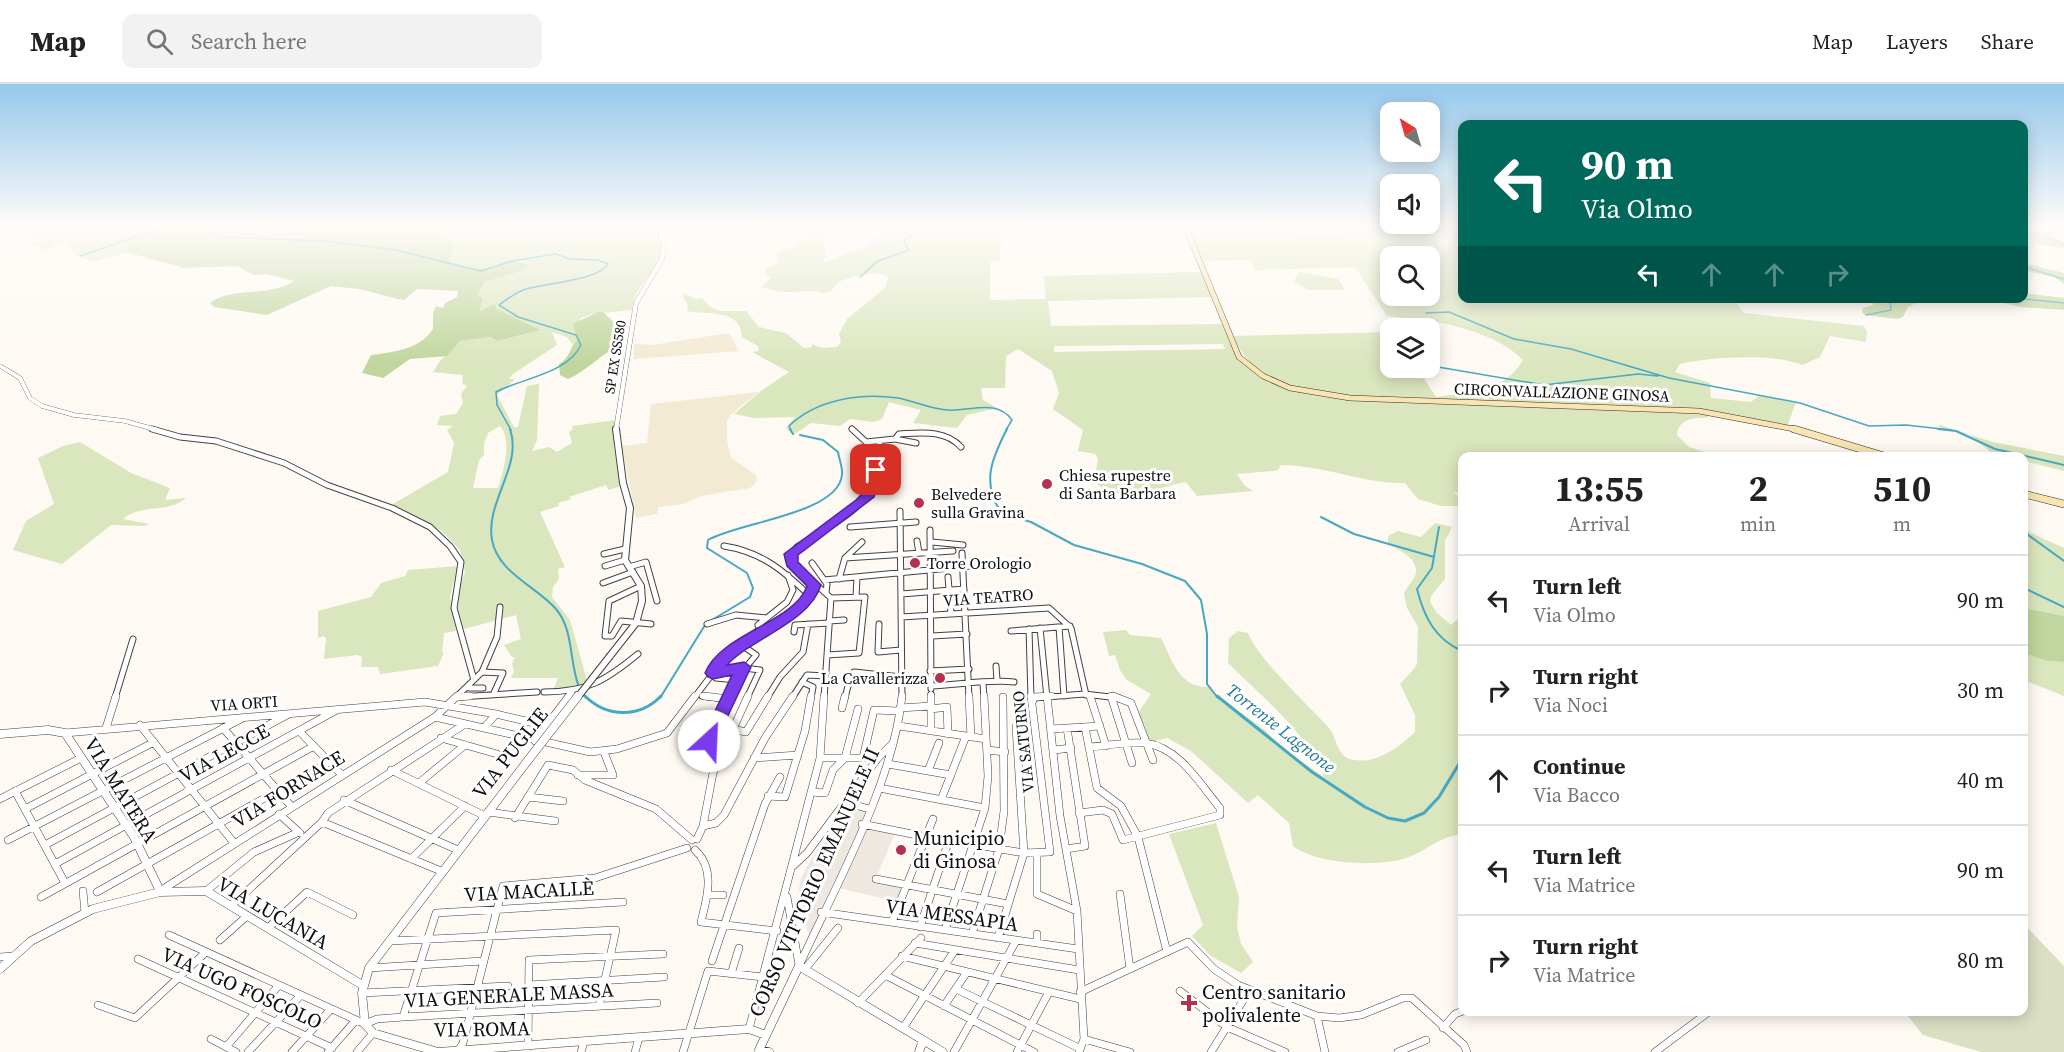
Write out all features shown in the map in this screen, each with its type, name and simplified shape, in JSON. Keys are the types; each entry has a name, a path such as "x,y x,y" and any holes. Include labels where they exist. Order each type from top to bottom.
{"main road":[{"name":"CIRCONVALLAZIONE GINOSA","path":"1205,273 1239,357 1251,369 1265,377 1305,392 1350,398 1699,411 1774,424 1870,452"},
{"path":"2028,495 2064,504"}],"street":[{"name":"SP EX SS580","path":"624,549 631,517 615,436 636,303 654,273"},
{"path":"0,366 26,384 30,398 42,406 93,419 136,423 180,437 216,441 284,464 327,485 402,512 436,531 459,557 462,569 454,597 456,621 474,680"},
{"path":"852,429 866,442 895,439 916,444"},
{"path":"895,439 899,434 944,435 956,440 961,447"},
{"path":"827,656 859,653 865,597 828,595 814,585 792,563 791,554 797,547 852,511 870,491 880,441"},
{"path":"870,491 879,490 883,486 889,464"},
{"name":"CORSO VITTORIO EMANUELE II","path":"758,1051 802,968 821,912 879,788 899,726 903,690 900,512"},
{"path":"850,527 916,522"},
{"path":"930,530 932,542 931,731"},
{"path":"916,541 919,553"},
{"path":"839,579 845,558 862,542"},
{"path":"932,542 963,545"},
{"path":"724,546 742,549 779,567 811,597"},
{"path":"603,554 624,549 625,560 641,586 609,601 605,636 612,636 621,621 651,624"},
{"path":"845,558 953,551"},
{"path":"941,800 968,737 969,669 962,553"},
{"path":"605,566 625,560"},
{"path":"603,583 646,562 657,601"},
{"path":"766,1035 749,1029 777,931 820,758 829,622 828,595 824,580 812,563"},
{"path":"824,580 981,565"},
{"path":"435,717 535,741 604,752 667,733 714,676 729,652 743,645 760,627 758,625 787,602 793,590 788,575"},
{"path":"856,597 857,577"},
{"path":"948,577 951,613"},
{"path":"754,635 793,613 811,597 814,585"},
{"name":"VIA PUGLIE","path":"361,1022 363,989 369,968 441,871 636,623 642,601 641,586"},
{"path":"901,594 964,589"},
{"path":"494,693 503,673 482,672 497,637 500,607"},
{"name":"VIA TEATRO","path":"901,617 1044,607 1055,611 1070,626"},
{"path":"707,624 736,615 767,618"},
{"path":"794,632 795,625 844,620"},
{"path":"732,729 746,732 780,677 803,652 808,624"},
{"path":"879,624 878,652 901,650"},
{"path":"1011,630 1070,626 1088,696 1106,746"},
{"path":"1059,627 1064,696"},
{"path":"956,989 1079,1050 1084,1039 1077,912 1066,849 1040,628"},
{"name":"VIA SATURNO","path":"1029,629 1031,704 1050,852 1037,853"},
{"path":"932,636 967,634"},
{"path":"106,728 133,639"},
{"path":"699,762 737,680 756,655 743,645"},
{"path":"457,697 580,692 594,687 638,654"},
{"path":"996,666 997,680"},
{"path":"694,839 703,826 713,773 760,670 745,667 714,676"},
{"path":"930,671 969,669"},
{"name":"VIA FORNACE","path":"160,891 435,717 469,687 482,672"},
{"path":"842,708 851,674 854,672 901,677"},
{"path":"703,826 717,823 724,815 780,713 802,682 810,674 826,676"},
{"path":"714,676 737,680"},
{"path":"931,689 983,684 997,680 1014,682"},
{"path":"768,796 785,797 798,755 813,687 802,682"},
{"path":"945,930 985,808 987,750 983,684"},
{"path":"469,687 483,688"},
{"path":"535,741 572,693"},
{"path":"1031,704 1034,696 1088,696 1106,693 1131,703 1153,760"},
{"path":"702,696 729,699"},
{"path":"1111,696 1132,763"},
{"path":"972,934 999,849 1004,811 1003,697"},
{"path":"425,702 448,704 547,726"},
{"name":"VIA ORTI","path":"65,733 425,702"},
{"path":"863,758 874,710 947,707 948,734"},
{"name":"VIA LECCE","path":"55,864 338,709"},
{"path":"811,792 825,793 833,770 845,758 858,709"},
{"path":"45,845 291,713"},
{"path":"484,728 496,714"},
{"path":"8,840 245,717"},
{"path":"231,906 344,800 466,723"},
{"path":"140,725 234,843"},
{"path":"899,726 986,739"},
{"path":"1051,729 1100,726"},
{"path":"998,938 1021,853 1016,727"},
{"path":"1085,727 1097,788 1121,806 1138,837 1167,952"},
{"path":"223,728 291,806"},
{"path":"1066,849 1086,846 1067,728"},
{"name":"VIA MATERA","path":"0,734 48,730 65,733 136,844 159,883 160,891"},
{"path":"299,730 342,775"},
{"path":"441,738 497,754"},
{"path":"25,809 154,742"},
{"path":"793,866 807,853 878,758 894,742"},
{"path":"928,771 939,743"},
{"path":"1079,813 1103,810 1112,814 1123,840 1220,815 1220,808 1180,762 1147,743 1089,747"},
{"path":"419,783 465,745"},
{"path":"40,897 314,746"},
{"path":"1054,750 1071,748"},
{"path":"987,750 1005,752"},
{"path":"578,775 599,774 608,777 613,775 604,752"},
{"path":"754,758 798,755"},
{"path":"0,799 81,758"},
{"path":"820,758 878,758"},
{"path":"97,892 329,762"},
{"path":"888,764 951,775"},
{"path":"458,1052 463,1043 471,1014 503,886 595,878 701,844 694,839 686,838 679,827 656,809 578,775 573,770 548,765 515,818"},
{"path":"391,770 486,814 555,821"},
{"path":"712,961 768,796 780,777"},
{"path":"879,788 985,808"},
{"path":"15,791 65,883"},
{"path":"528,797 563,801"},
{"path":"344,800 458,850"},
{"path":"845,802 869,809"},
{"path":"411,859 465,806"},
{"path":"279,814 307,836"},
{"path":"892,922 924,836 933,819"},
{"path":"322,822 441,871"},
{"path":"862,824 1021,853 1037,853 1037,894 1077,912"},
{"path":"206,891 254,852 299,832"},
{"path":"920,927 933,890 946,840"},
{"path":"691,849 702,857 707,872 708,895 701,922 777,931"},
{"path":"876,879 1008,904"},
{"path":"83,891 85,913"},
{"name":"VIA LUCANIA","path":"0,969 30,941 85,913 160,891 206,891 363,989"},
{"path":"268,928 307,892 353,915"},
{"path":"786,892 802,968 943,1052"},
{"path":"1120,894 1130,969"},
{"path":"708,895 723,895"},
{"name":"VIA MACALLÈ","path":"427,939 436,913 623,902"},
{"name":"VIA MESSAPIA","path":"821,912 1078,949"},
{"path":"220,940 247,915"},
{"path":"802,968 838,928"},
{"path":"389,941 616,930 599,1006"},
{"path":"1036,944 1037,933"},
{"path":"169,935 361,1022 373,1033 357,1052"},
{"path":"403,1017 427,939"},
{"path":"858,1003 918,940 955,950 1079,970"},
{"path":"954,1052 1017,940"},
{"path":"902,956 1049,992 1080,996 1188,942 1214,969 1249,991 1317,1016 1339,1018 1361,1015 1403,998 1412,998 1443,1029 1464,1045 1467,1052"},
{"path":"731,974 738,948"},
{"path":"903,1028 955,950"},
{"path":"98,1005 135,1018 206,952"},
{"path":"528,1046 529,960 663,954"},
{"path":"0,957 14,956"},
{"name":"VIA UGO FOSCOLO","path":"138,959 306,1036 330,1050"},
{"path":"369,968 483,961"},
{"path":"683,1052 708,971 763,977"},
{"path":"944,1006 967,972"},
{"path":"885,975 1019,1049 1034,1052"},
{"path":"529,985 664,977"},
{"path":"226,1047 279,985"},
{"path":"363,989 411,991 508,986"},
{"path":"1180,991 1227,1027 1285,1052"},
{"path":"1211,1052 1249,991"},
{"path":"1019,1049 1049,992"},
{"path":"248,1052 301,995"},
{"name":"VIA GENERALE MASSA","path":"361,1022 403,1017 657,1003"},
{"path":"292,1052 332,1009"},
{"path":"1443,1029 1458,1013"},
{"path":"1317,1016 1325,1052"},
{"path":"1654,1052 1703,1016"},
{"path":"330,1050 361,1022"},
{"name":"VIA ROMA","path":"373,1033 438,1052 458,1052 528,1046 582,1047 639,1038 749,1029"},
{"path":"635,1052 639,1038"},
{"path":"211,1039 236,1052"},
{"path":"1084,1039 1130,1052"},
{"path":"919,1052 923,1040"},
{"path":"1398,1052 1426,1040"},
{"path":"758,1051 769,1052"}],"shaded area":[{"path":"729,333 739,351 634,359 634,344 652,345"},
{"path":"759,392 731,414 727,421 727,440 731,458 756,475 757,481 750,488 701,496 684,504 658,507 657,514 636,518 622,446 647,443 651,404"},
{"path":"849,803 869,809 862,824 896,831 876,878 906,884 899,902 834,887 810,940 798,897 800,882 806,868"}],"green space":[{"path":"251,273 514,273 485,282 477,295 483,298 480,311 495,304 496,309 541,330 497,341 491,337 460,341 447,356 410,359 383,378 362,373 371,355 405,349 420,342 433,329 433,313 436,306 443,308 445,303 457,297 458,291 417,289 404,300 359,289 331,286 267,315 214,307 210,303 229,295 273,289 294,281 267,274"},
{"path":"515,273 650,273 639,289 632,310 592,314 581,318 574,329 577,340 572,344 567,337 552,332 557,345 513,374 509,379 515,379 497,395 514,427 518,427 527,386 539,384 537,440 532,451 549,447 557,452 572,443 569,432 573,429 572,426 617,420 614,448 620,486 609,490 606,485 569,497 571,499 558,503 559,506 540,512 565,567 558,569 559,579 553,587 552,597 570,620 587,680 580,688 554,688 558,678 511,678 515,657 512,657 504,645 521,639 516,615 464,629 459,616 457,594 465,572 460,550 442,531 421,522 393,504 448,472 454,443 447,430 453,426 437,425 440,416 456,414 463,403 461,394 467,386 462,383 463,375 433,372 440,361 460,341 492,337 497,341 541,330 496,309 480,311 483,298 477,295 486,282","holes":["500,426 506,439 506,456 498,488 473,488 479,460 484,455 484,444 488,433"]},
{"path":"767,273 870,273 839,282 832,290 825,293 781,292 761,287 771,277"},
{"path":"872,273 990,273 990,300 1046,299 1044,276 1202,273 1212,297 1048,301 1051,326 1222,324 1231,345 1246,366 1278,385 1326,397 1707,414 1708,418 1684,422 1680,425 1677,435 1689,447 1705,452 1458,452 1458,493 1453,492 1458,496 1458,506 1441,506 1418,499 1405,483 1374,481 1313,468 1281,465 1278,470 1237,474 1244,485 1253,491 1197,496 1186,482 1139,493 1117,493 1094,482 1098,459 1095,454 1078,451 1083,430 1053,409 1059,393 1052,371 1018,349 1006,356 1005,388 981,388 983,400 997,408 967,415 957,428 913,423 921,410 889,402 882,419 874,422 850,419 840,426 811,423 793,435 786,428 795,417 755,418 734,414 761,391 789,372 752,352 759,351 758,346 742,337 736,321 722,315 687,311 688,304 683,298 684,293 695,299 702,298 710,307 719,311 746,311 759,327 786,333 804,348 813,347 811,344 823,348 837,347 841,342 839,334 847,319 886,287 888,277","holes":["1223,344 1225,349 1054,352 1054,346"]},
{"path":"1298,273 1306,273 1338,279 1345,290 1308,290 1294,281"},
{"path":"1359,273 1380,273 1380,305"},
{"path":"1440,273 1458,273 1458,303 1737,303 1744,313 1864,326 1867,332 1866,342 1830,336 1820,357 1802,365 1776,359 1724,358 1680,364 1675,372 1710,383 1711,398 1751,402 1760,395 1796,402 1787,427 1729,416 1670,409 1318,393 1291,386 1268,376 1248,360 1233,336 1380,332 1380,378 1424,378 1436,397 1472,392 1496,385 1515,371 1523,360 1494,340 1459,327 1440,323 1440,318 1387,316 1380,306 1440,306"},
{"path":"2035,273 2064,273 2064,284 2054,277"},
{"path":"2028,294 2064,298 2064,310 2020,307 2004,303 2028,303"},
{"path":"1873,303 1916,303 1908,307 1903,317 1898,319 1865,315 1862,312 1863,308"},
{"path":"598,312 603,312 619,327 616,348 568,379 560,375 559,364 566,358 577,340 573,324"},
{"path":"1940,425 1993,442 2064,456 2064,471 2028,462 2028,452 1990,452 1970,435 1938,427"},
{"path":"80,442 131,473 170,488 165,500 186,498 171,506 130,514 123,519 149,524 145,526 111,525 62,564 13,550 26,521 54,504 38,458 63,446"},
{"path":"1435,523 1452,527 1445,541 1445,579 1431,596 1430,602 1437,613 1451,625 1458,619 1458,835 1411,856 1391,861 1362,863 1316,857 1293,846 1289,823 1258,795 1248,803 1191,751 1167,738 1148,743 1145,727 1138,713 1151,694 1127,680 1120,670 1115,655 1109,656 1103,632 1126,630 1130,635 1161,638 1173,664 1184,678 1200,686 1211,687 1214,693 1266,731 1282,748 1324,777 1316,760 1295,730 1228,663 1229,638 1238,631 1248,633 1272,668 1328,727 1345,757 1359,761 1377,758 1401,744 1415,732 1415,715 1400,684 1417,664 1418,627 1407,608 1404,593 1415,576 1416,570 1408,556 1388,544 1388,536 1398,531 1421,537"},
{"path":"2028,531 2064,548 2064,616 2028,609"},
{"path":"458,566 450,596 456,631 444,633 442,652 444,652 438,666 380,674 378,667 361,667 362,657 357,655 324,659 326,639 324,636 318,638 318,611 371,597 381,583 405,576 408,570"},
{"path":"2028,609 2064,616 2064,662 2047,661 2028,654"},
{"path":"2028,654 2047,661 2064,662 2064,696 2028,682"},
{"path":"1216,823 1239,897 1237,927 1241,944 1253,962 1241,973 1211,956 1192,936 1203,925 1169,834"},
{"path":"2028,928 2064,966 2064,1052 1981,1052 1923,1035 1908,1016 2028,1016"}],"waterway":[{"name":"Torrente Lagnone","path":"511,430 497,405 496,392 555,369 574,355 581,345 576,335 518,317 499,305 523,290 596,273"},
{"path":"860,277 864,273"},
{"path":"2045,273 2064,279"},
{"path":"2028,299 2064,303"},
{"path":"1866,315 1891,310 1890,303"},
{"path":"1426,313 1449,312 1514,339 1571,349 1669,378 1800,403 1869,426 1906,425 1951,430"},
{"path":"1440,367 1544,385 1638,374 1658,376"},
{"name":"Torrente Lagnone","path":"791,430 789,426 812,410 840,400 869,396 898,398 947,410 999,409 1012,420 1006,430"},
{"name":"Torrente Lagnone","path":"510,429 513,443 512,457 494,512 491,526 492,540 496,551 510,570 548,601 562,617 569,636 579,687"},
{"name":"Torrente Lagnone","path":"790,429 793,434"},
{"name":"Torrente Lagnone","path":"1001,512 991,491 990,481 993,460 1007,429"},
{"path":"1938,429 1956,431 1995,449 2008,452"},
{"name":"Torrente Lagnone","path":"712,620 750,597 753,588 747,573 707,548 708,540 806,508 824,499 836,488 842,475 838,452 823,440 800,435"},
{"path":"2028,457 2064,465"},
{"name":"Torrente Lagnone","path":"1003,514 1031,522 1074,545 1142,564 1185,581 1201,600 1207,634 1207,684 1218,698"},
{"path":"1321,517 1354,534 1434,557"},
{"path":"1434,557 1439,527"},
{"path":"2028,535 2064,561"},
{"path":"1434,557 1432,568 1417,589 1423,609 1432,626 1445,640 1458,649"},
{"name":"Torrente Lagnone","path":"2028,590 2064,607"},
{"name":"Torrente Lagnone","path":"660,698 705,625"},
{"name":"Torrente Lagnone","path":"583,694 586,698"},
{"name":"Torrente Lagnone","path":"585,696 603,708 623,712 643,708 661,696"},
{"name":"Torrente Lagnone","path":"1217,696 1312,772 1365,807 1388,818 1405,821 1424,813 1439,797 1458,766"}],"place":[{"name":"Chiesa rupestre di Santa Barbara","path":"1047,484"},
{"name":"Belvedere sulla Gravina","path":"919,503"},
{"name":"Torre Orologio","path":"915,563"},
{"name":"La Cavallerizza","path":"940,678"},
{"name":"Municipio di Ginosa","path":"901,850"},
{"name":"Centro sanitario polivalente","path":"1189,1003"}],"route":[{"path":"709,741 744,667 713,673 714,669 729,652 739,649 754,635 793,613 811,597 814,585 792,563 790,559 793,550 852,511 869,494 876,470"}]}
